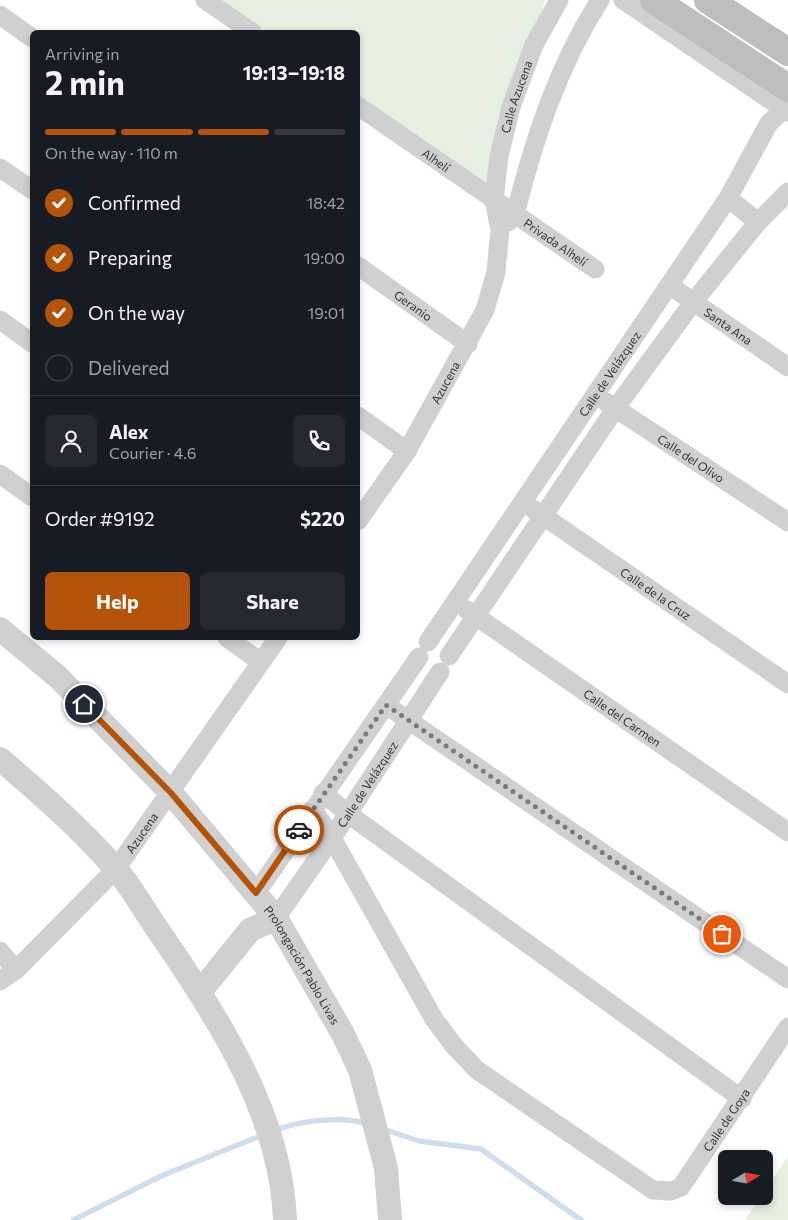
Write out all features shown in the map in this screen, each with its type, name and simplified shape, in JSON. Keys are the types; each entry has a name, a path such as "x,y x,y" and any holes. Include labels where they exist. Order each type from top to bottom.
{"main road":[{"path":"654,0 787,104"},
{"path":"708,0 788,52"},
{"path":"758,34 788,63"}],"street":[{"path":"205,0 249,30"},
{"name":"Calle Azucena","path":"494,200 499,156 511,107 534,44 559,0"},
{"path":"500,230 515,215 542,118 567,59 600,0"},
{"path":"623,0 787,104"},
{"path":"0,15 30,37"},
{"name":"Calle de Velázquez","path":"256,893 457,601 594,394 728,198 769,123 787,104"},
{"name":"Alhelí","path":"360,107 515,215"},
{"path":"0,168 30,189"},
{"name":"Calle de Velázquez","path":"276,918 332,838 444,664 615,409 694,301 758,222 788,192"},
{"path":"728,198 758,222"},
{"name":"Azucena","path":"360,518 407,451 468,344 485,310 496,272 500,230 494,200"},
{"name":"Privada Alhelí","path":"515,215 595,269"},
{"name":"Geranio","path":"360,267 468,344"},
{"name":"Santa Ana","path":"669,285 788,366"},
{"path":"0,320 30,342"},
{"name":"Calle del Olivo","path":"594,394 788,522"},
{"path":"360,417 407,451"},
{"path":"0,474 30,496"},
{"name":"Calle de la Cruz","path":"522,502 788,684"},
{"name":"Calle del Carmen","path":"457,601 476,617 788,832"},
{"name":"Prolongación Pablo Livas","path":"0,629 58,677 171,793 276,918 343,1034 360,1070 386,1168 390,1220"},
{"path":"230,640 261,662"},
{"name":"Azucena","path":"0,982 16,970 116,869 277,640"},
{"path":"386,705 788,979"},
{"path":"0,759 52,803 116,869 200,992 257,1099 281,1178 285,1220"},
{"path":"324,793 347,813 742,1098"},
{"path":"313,809 332,838"},
{"name":"Calle de Goya","path":"332,838 434,1019 455,1047 477,1070 653,1190 671,1191 681,1186 788,1027"},
{"path":"250,930 256,893"},
{"path":"200,992 250,930 276,918"},
{"path":"0,951 16,970"}],"shaded area":[{"path":"209,0 545,0 493,194 360,102 360,30 254,30"},
{"path":"788,1156 788,1220 745,1220 755,1205 773,1205 773,1178"}],"waterway":[{"path":"273,1131 295,1124 320,1120 357,1121 367,1124"},
{"path":"383,1129 419,1141 481,1149 581,1220"},
{"path":"73,1220 161,1176 265,1134"}],"way so far":[{"path":"299,830 386,705 722,934"}],"route":[{"path":"84,704 171,793 256,893 299,830"}]}
